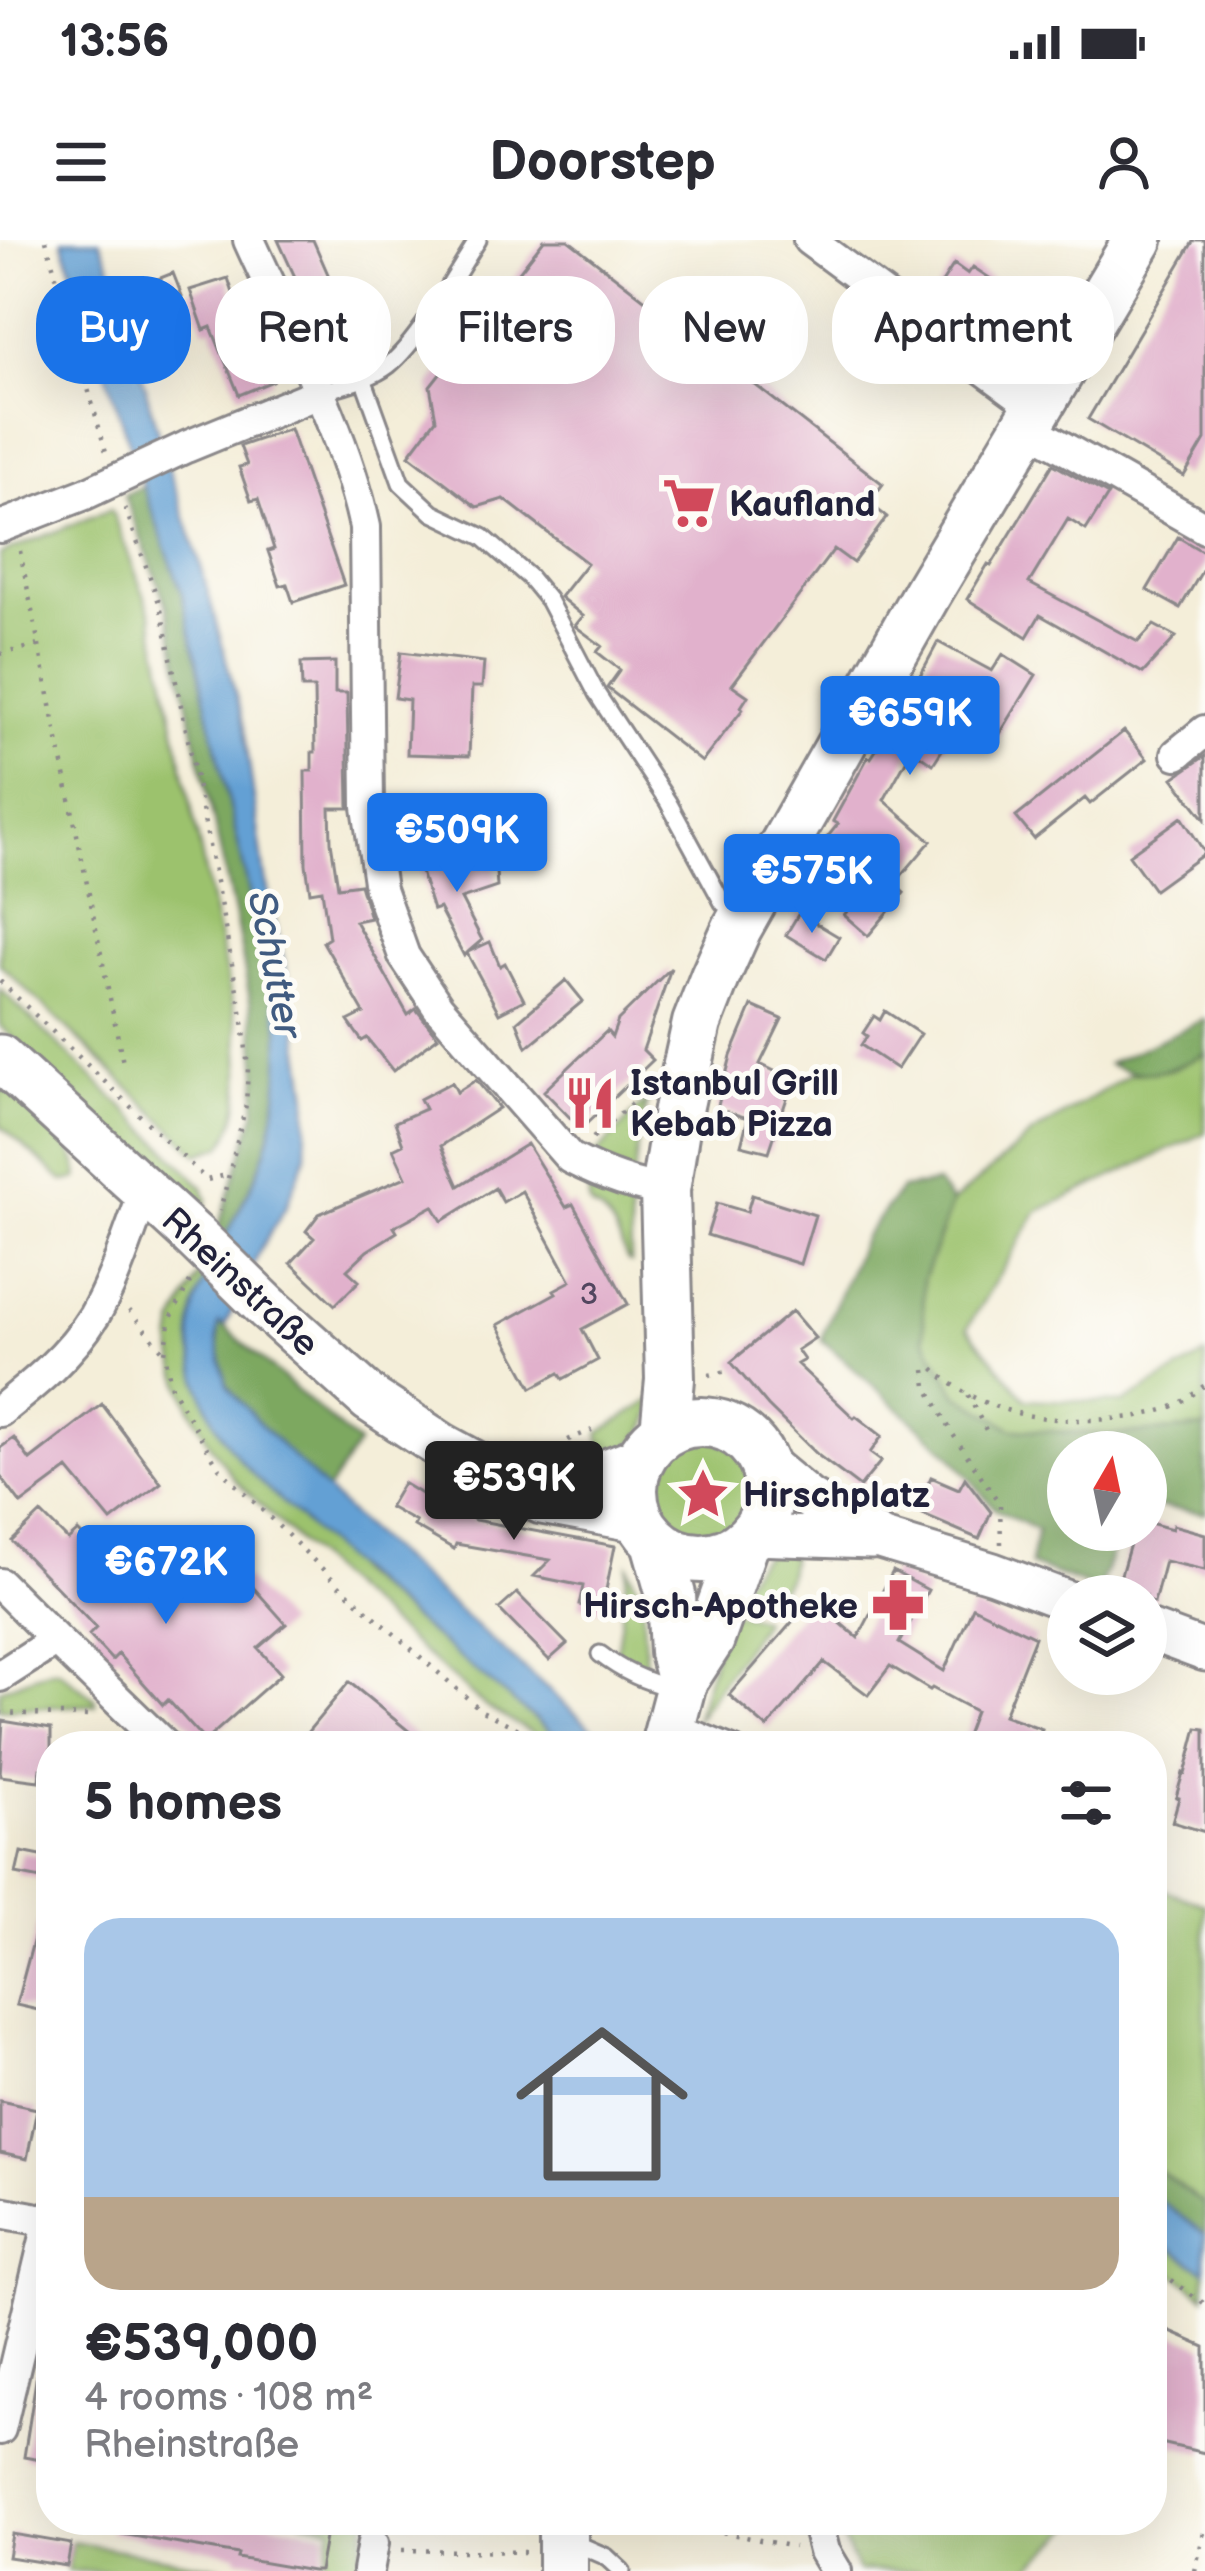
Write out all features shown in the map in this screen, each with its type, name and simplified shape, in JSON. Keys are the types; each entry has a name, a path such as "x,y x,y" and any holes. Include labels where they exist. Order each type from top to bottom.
{"main road":[{"path":"674,1714 671,1595 633,1501 633,1480 652,1446 670,1379 664,1190 697,1023 737,928 927,593 1138,240"},
{"name":"Rheinstraße","path":"0,1058 370,1399 443,1448 542,1502 648,1530"},
{"path":"667,1275 700,1378 724,1426"},
{"path":"652,1446 684,1424 724,1426 747,1439 763,1461 769,1480 764,1518 748,1540 710,1639 674,1714"},
{"name":"Rheinstraße","path":"502,1478 594,1477 652,1446"},
{"path":"648,1530 676,1554 699,1559 722,1555 748,1540"}],"street":[{"path":"249,240 357,492 364,526 368,807 380,890 404,956 438,1007 570,1158 640,1187 664,1190"},
{"path":"808,240 1032,418 1205,528"},
{"path":"6,524 318,393"},
{"path":"1177,754 1205,731"},
{"path":"0,1411 40,1379 94,1315 145,1192"},
{"path":"763,1461 809,1499 883,1540 1047,1593"},
{"path":"748,1540 883,1540"},
{"path":"0,1584 148,1731"},
{"path":"1167,1637 1205,1651"},
{"path":"0,1676 56,1640"},
{"path":"0,2212 36,2216"},
{"path":"0,2429 36,2277"}],"lane":[{"path":"391,362 478,240"},
{"path":"318,393 347,384"},
{"path":"365,384 401,483 433,514 483,537 530,577 548,600 597,694 668,802 724,903"},
{"path":"601,1654 618,1668 652,1683 674,1714 707,1731"},
{"path":"558,2545 607,2557 622,2571"}],"path":[{"path":"0,981 207,1180 230,1174 246,1105 248,1069 195,773 160,605 115,482 46,240"},
{"path":"6,524 38,645 124,1068"},
{"path":"0,654 38,645"},
{"path":"570,1158 642,1094"},
{"path":"105,1292 124,1304 164,1352 171,1387 219,1468 341,1588 482,1711 523,1731"},
{"path":"1002,1530 1000,1504 952,1433 926,1385 925,1370 933,1368 968,1395 1018,1415 1050,1420 1132,1418 1178,1405 1205,1385"},
{"path":"968,1395 986,1430"},
{"path":"0,1713 98,1717 129,1713"},
{"path":"1167,2277 1205,2304"},
{"path":"1195,2571 1205,2527"},
{"path":"726,2535 830,2561"},
{"path":"370,2557 393,2550 558,2545"}],"green space":[{"path":"143,486 181,590 279,1024 279,1079 270,1133 255,1177 224,1238 218,1228 255,1113 258,1072 252,1011 166,604 124,495"},
{"path":"111,509 151,613 237,1026 240,1088 235,1118 222,1146 198,1154 0,964 0,554"},
{"path":"0,989 203,1187 207,1200 202,1217 0,1026"},
{"path":"1205,1019 1205,1054 1146,1073 1108,1064"},
{"path":"1205,1054 1205,1133 1037,1212 967,1328 1026,1399 1123,1403 1205,1355 1205,1428 1013,1429 957,1395 924,1338 923,1280 952,1203 1031,1135 1130,1074 1171,1070"},
{"path":"0,1082 62,1140 77,1166 77,1179 63,1181 0,1125"},
{"path":"648,1098 634,1177 593,1158"},
{"path":"589,1178 630,1194 631,1262 610,1222 590,1204"},
{"path":"937,1183 952,1203 923,1280 924,1338 958,1395 1013,1429 1047,1431 1047,1551 1113,1551 1104,1575 1058,1575 1030,1565 1037,1530 995,1509 951,1455 821,1339 864,1237 901,1189"},
{"path":"200,1273 205,1279 194,1312 354,1572 550,1731 529,1731 487,1708 335,1577 235,1480 191,1409 177,1372 172,1342 175,1323"},
{"path":"219,1322 358,1444 326,1493 262,1429 229,1387 219,1355"},
{"path":"655,1398 638,1438 603,1463 599,1433"},
{"path":"1205,1428 1205,1513 1167,1508 1166,1431"},
{"path":"702,1438 738,1452 752,1488 738,1524 702,1538 666,1524 652,1488 666,1452"},
{"path":"793,1547 787,1579 775,1594 735,1593 764,1556"},
{"path":"628,1566 642,1599 646,1666 623,1663 616,1655"},
{"path":"727,1611 763,1621 695,1721"},
{"path":"58,1670 95,1699 95,1705 0,1709 0,1689"},
{"path":"1167,1891 1205,1904 1205,2205 1167,2177"},
{"path":"1167,2177 1205,2205 1205,2234 1167,2206"},
{"path":"1167,2246 1205,2271 1205,2296 1167,2269"},
{"path":"330,2535 363,2535 357,2571 324,2571"},
{"path":"840,2535 1065,2535 1026,2571 858,2571"},
{"path":"72,2542 246,2571 67,2571"}],"water":[{"name":"Schutter","path":"62,240 100,240 114,276 74,276"},
{"name":"Schutter","path":"109,384 144,384 199,559 244,726 264,872 296,1016 308,1096 306,1156 287,1205 225,1326 219,1323 217,1340 227,1385 363,1527 595,1731 550,1731 363,1577 245,1466 221,1432 202,1392 192,1348 195,1307 266,1150 277,1097 279,1024 181,590"},
{"path":"1167,2206 1205,2234 1205,2271 1167,2246"}],"building":[{"path":"278,240 313,240 329,276 295,276"},
{"name":"Kaufland","path":"544,240 568,240 614,276 516,276"},
{"path":"1194,240 1205,240 1205,440 1184,476 1088,419 1109,384 1114,384 1114,375"},
{"path":"954,264 968,274 973,267 986,276 946,276"},
{"name":"Kaufland","path":"615,276 639,295 639,384 754,384 883,484 869,503 887,517 853,563 834,549 732,685 748,696 743,709 702,762 607,688 620,670 597,652 602,646 575,626 583,616 560,597 587,563 504,499 477,507 409,455 436,419 430,386 615,384"},
{"path":"215,282 215,337 211,327 204,330 191,290"},
{"path":"234,384 266,384 239,395"},
{"path":"290,429 344,585 293,602 287,584 280,586 258,499 251,501 239,467 247,465 240,446"},
{"path":"1053,464 1108,495 1086,530 1068,519 1029,583 1138,642 1154,625 1176,637 1143,673 1040,615 1027,637 967,599"},
{"path":"1178,537 1205,553 1205,566 1180,608 1147,590"},
{"path":"938,642 992,671 1003,654 1036,675 998,737 964,716 933,764 912,750 884,800 931,841 894,884 904,893 868,936 844,915 855,902 808,861 838,824 833,821 868,757 917,687"},
{"path":"401,652 484,662 482,687 472,687 469,756 407,754 409,700 395,698"},
{"path":"335,662 335,693 347,693 349,808 330,808 338,887 360,884 370,918 355,921 408,1015 416,1009 438,1037 393,1071 348,1021 364,1013 323,942 329,938 322,890 310,892 306,864 305,771 312,771 315,752 314,688 302,688 301,663"},
{"path":"1124,731 1147,759 1090,804 1085,798 1034,839 1016,817"},
{"path":"1205,756 1205,819 1173,778"},
{"path":"442,801 451,870 495,856 497,887 461,899 482,940 468,952 490,942 524,1000 499,1013 439,908 433,910 414,850 407,852 399,807"},
{"path":"1182,817 1205,853 1154,890 1129,855"},
{"path":"799,913 839,937 826,959 786,935"},
{"path":"671,968 643,1050 653,1060 581,1129 544,1091 607,1031 612,1037 618,1020"},
{"path":"566,980 583,1001 527,1047 517,1022"},
{"path":"752,1006 782,1019 760,1064 793,1080 769,1152 741,1145 748,1118 717,1109 731,1056"},
{"path":"885,1011 920,1034 897,1069 861,1045 874,1016 880,1020"},
{"path":"476,1080 499,1108 441,1146 459,1186 527,1144 566,1207 573,1204 628,1304 582,1329 598,1360 563,1379 559,1373 532,1388 498,1325 571,1281 522,1191 503,1202 495,1188 442,1221 433,1206 394,1227 397,1232 347,1270 359,1281 335,1305 291,1263 314,1238 306,1231 319,1214 406,1177 393,1149 403,1144 395,1122 425,1109 420,1099 452,1082 457,1092"},
{"path":"752,1195 815,1215 800,1264 707,1235 717,1203 747,1212"},
{"path":"792,1311 815,1338 797,1350 804,1360 797,1364 854,1418 882,1436 870,1453 881,1461 860,1487 819,1456 731,1362"},
{"path":"102,1404 161,1483 111,1521 68,1469 21,1504 0,1476 0,1448 14,1438 30,1460"},
{"path":"931,1477 959,1489 965,1478 991,1512 979,1539 916,1512"},
{"path":"403,1483 475,1520 615,1546 602,1609 579,1605 583,1586 534,1576 550,1560 456,1544 454,1549 414,1526 416,1522 389,1507"},
{"path":"41,1513 68,1540 78,1531 135,1589 166,1562 192,1590 208,1576 225,1595 245,1578 286,1624 258,1648 281,1674 216,1731 196,1731 168,1700 163,1705 118,1654 112,1660 89,1635 96,1628 12,1541"},
{"path":"1173,1525 1205,1534 1205,1570 1165,1561 1161,1575 1121,1575 1128,1551 1167,1551 1167,1528"},
{"path":"893,1571 928,1590 899,1643 944,1671 973,1607 1035,1637 1004,1715 1041,1731 968,1731 975,1711 890,1666 868,1695 824,1662 767,1728 729,1695 812,1599 858,1638"},
{"path":"517,1593 567,1644 549,1660 499,1609"},
{"path":"349,1682 409,1731 308,1731"},
{"path":"3,1721 51,1729 36,1731 36,1781 0,1776"},
{"path":"1197,1728 1205,1729 1205,1832 1172,1822"},
{"path":"21,1852 36,1855 36,1878 16,1874"},
{"path":"36,1931 36,2010 16,2005"},
{"path":"0,2101 36,2109 27,2159 0,2153"},
{"path":"1167,2331 1205,2347 1205,2453 1167,2444"},
{"path":"36,2380 36,2459 24,2457"},
{"path":"12,2534 71,2544 67,2566 8,2557"},
{"path":"127,2535 325,2535 319,2571 237,2558 238,2554"}],"place":[{"name":"Kaufland","path":"689,503"},
{"name":"Istanbul Grill Kebab Pizza","path":"590,1103"},
{"name":"Hirschplatz","path":"703,1494"},
{"name":"Hirsch-Apotheke","path":"898,1605"}]}
